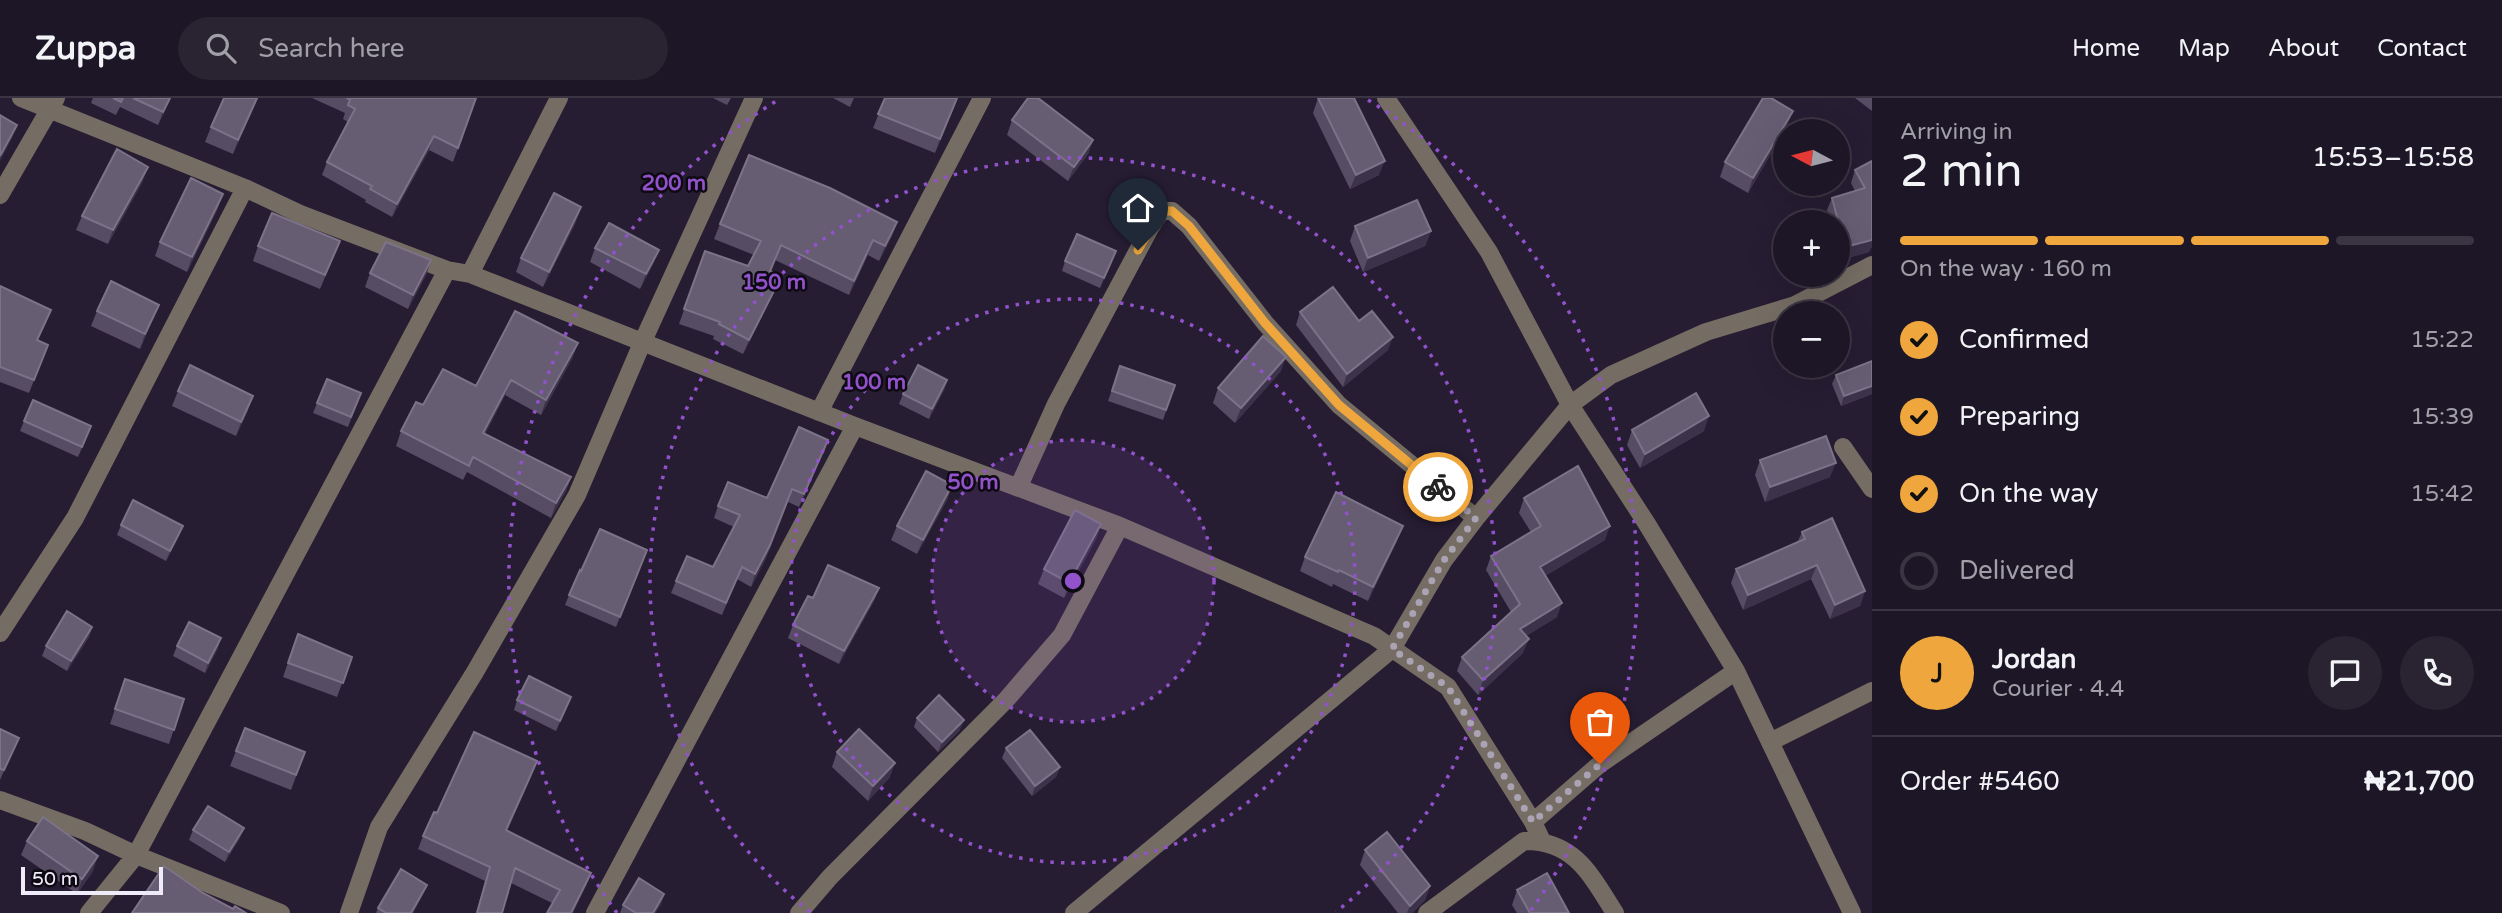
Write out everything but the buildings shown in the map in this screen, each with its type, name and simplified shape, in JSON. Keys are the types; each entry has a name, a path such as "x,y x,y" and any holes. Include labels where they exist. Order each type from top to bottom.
{"street":[{"path":"20,98 53,104 300,214 447,270 470,274 855,426 1121,526 1374,636 1448,687 1533,822 1542,841"},
{"path":"470,274 559,98"},
{"path":"349,913 379,827 475,672 577,495 643,341 754,98"},
{"path":"819,412 982,98"},
{"path":"1386,98 1489,252 1570,405 1647,524 1736,671 1852,913"},
{"path":"0,195 53,104"},
{"path":"0,633 75,518 245,188"},
{"path":"1019,486 1056,404 1150,228 1161,211 1172,211 1189,226 1265,323 1339,405 1476,518"},
{"path":"1074,913 1392,649 1444,560 1570,405 1611,375 1706,332 1795,305 1872,265"},
{"path":"89,913 136,855 447,270"},
{"path":"595,913 855,426"},
{"path":"1843,447 1872,489"},
{"path":"799,913 830,877 1006,700 1062,635 1121,526"},
{"path":"1533,822 1600,764 1736,671"},
{"path":"1770,742 1872,691"},
{"path":"0,800 85,831 136,855 281,913"},
{"path":"1427,913 1524,841 1542,841 1560,846 1591,875 1615,913"}],"way so far":[{"path":"1438,487 1476,518 1444,560 1392,649 1448,687 1533,822 1600,764"}],"route":[{"path":"1138,250 1161,211 1172,211 1189,226 1265,323 1339,405 1438,487"}]}
